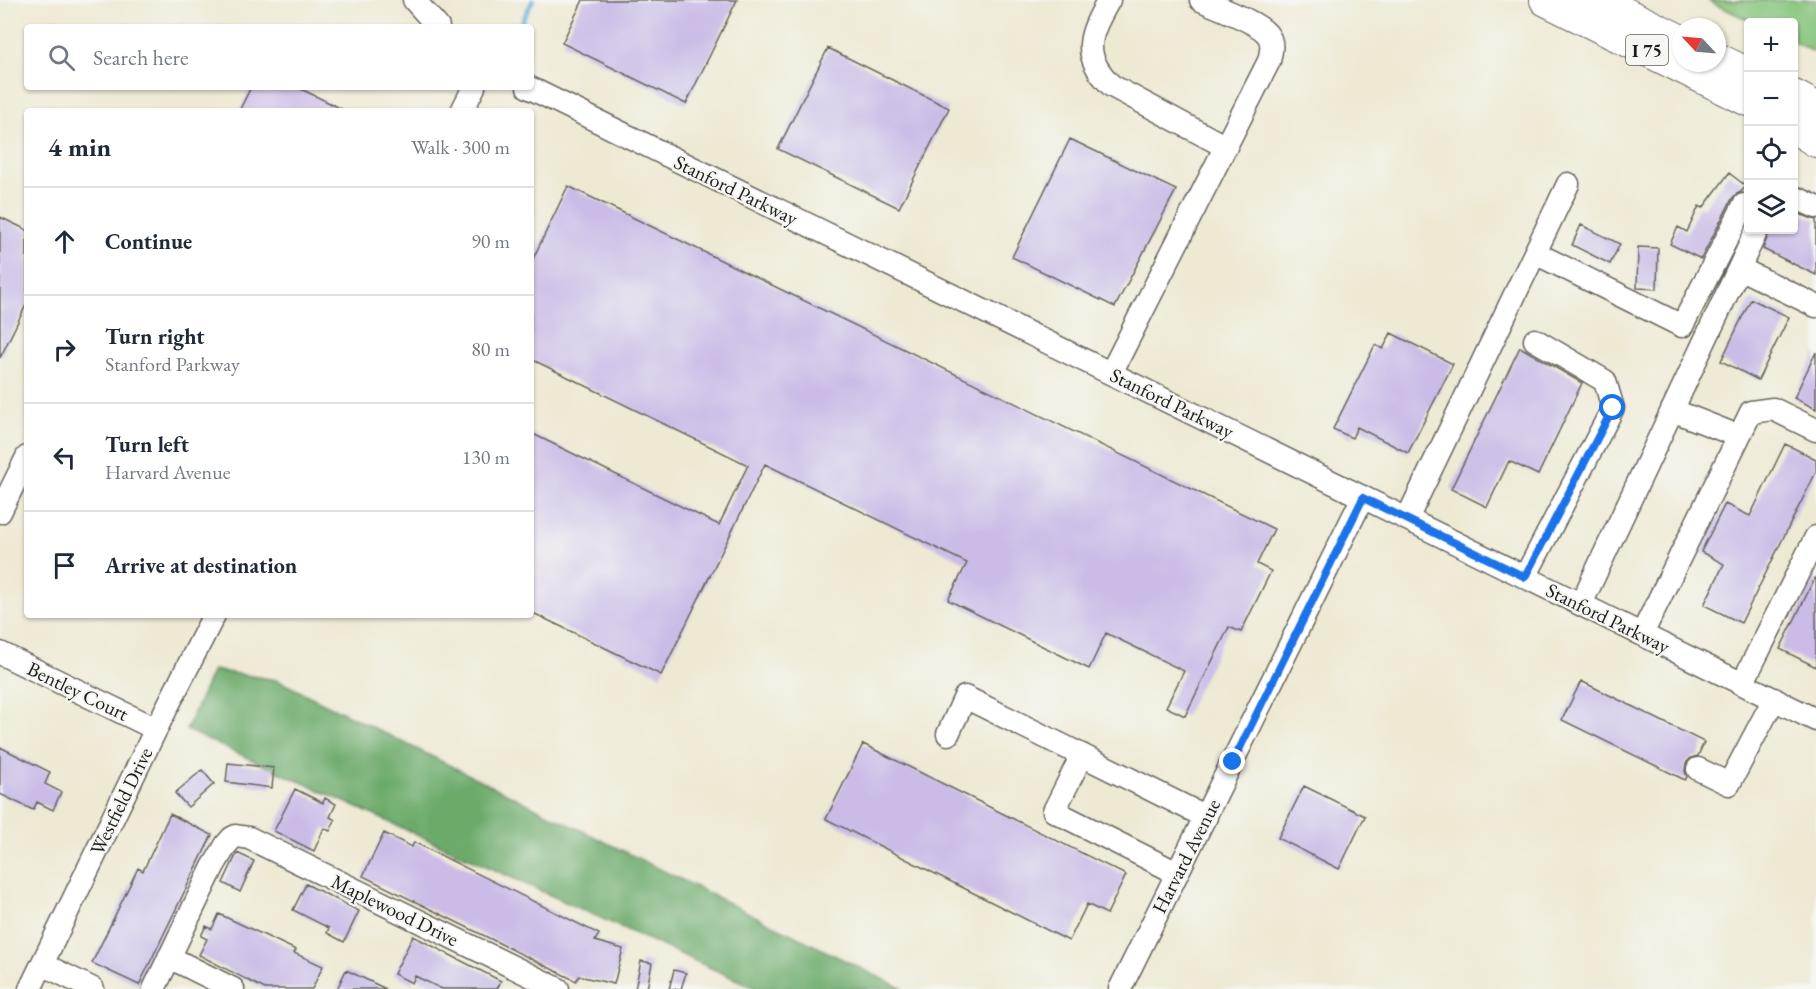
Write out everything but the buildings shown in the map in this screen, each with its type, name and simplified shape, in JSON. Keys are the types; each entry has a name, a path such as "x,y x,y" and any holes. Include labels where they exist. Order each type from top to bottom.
{"highway":[{"name":"I 75","path":"1546,0 1744,78"},
{"name":"I 75","path":"1597,0 1672,37"},
{"name":"I 75","path":"1726,65 1744,77"},
{"path":"1798,90 1816,96"},
{"path":"1798,98 1816,108"},
{"path":"1798,125 1816,134"},
{"path":"1798,130 1816,141"}],"street":[{"path":"414,0 435,24"},
{"path":"1109,0 1092,34 1091,54 1099,73 1112,86 1226,147"},
{"path":"1110,373 1269,61 1272,48 1268,35 1257,26 1201,0"},
{"path":"464,108 472,90"},
{"name":"Stanford Parkway","path":"534,90 1816,720"},
{"path":"1407,519 1568,184"},
{"path":"1798,199 1816,207"},
{"path":"1535,253 1682,326 1744,204"},
{"path":"1581,604 1755,234"},
{"path":"1739,268 1816,306"},
{"path":"1525,577 1613,408 1605,381 1535,340"},
{"path":"1642,634 1751,412 1773,409 1816,430"},
{"path":"1672,410 1738,436"},
{"path":"0,512 24,463"},
{"name":"Harvard Avenue","path":"1120,989 1363,498"},
{"path":"1742,684 1816,537"},
{"name":"Westfield Drive","path":"30,989 212,618"},
{"name":"Bentley Court","path":"0,653 156,729"},
{"path":"948,734 965,697 1206,817"},
{"path":"1698,769 1729,784 1774,699"},
{"path":"1082,755 1054,811 1177,873"},
{"name":"Maplewood Drive","path":"170,957 213,867 226,845 236,836 249,838 558,989"},
{"path":"154,989 170,957 233,989"},
{"path":"42,964 93,989"}],"green space":[{"path":"1816,0 1816,53 1798,44 1798,18 1744,18 1708,1"},
{"path":"213,670 277,680 903,989 757,989 186,730"}],"waterway":[{"path":"521,24 533,0"}],"route":[{"path":"1233,762 1363,498 1525,577 1613,408"}]}
